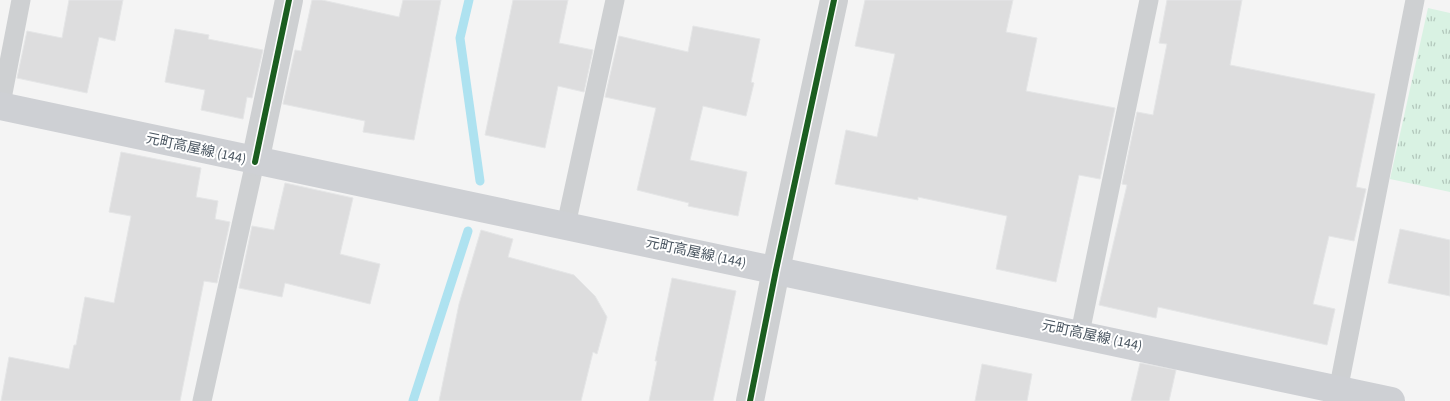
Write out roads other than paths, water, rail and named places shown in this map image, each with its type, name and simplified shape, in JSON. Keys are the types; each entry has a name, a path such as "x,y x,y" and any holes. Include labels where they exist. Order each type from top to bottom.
{"main road":[{"name":"元町高屋線 (144)","path":"0,107 255,162 1080,333 1337,395 1391,401"}],"street":[{"path":"255,162 290,0"},
{"path":"750,401 834,0"}],"lane":[{"path":"0,107 21,0"},
{"path":"566,225 615,0"},
{"path":"1080,333 1149,0"},
{"path":"1337,395 1415,0"},
{"path":"202,401 255,162"}],"waterway":[{"path":"469,0 460,38 480,181"},
{"path":"413,401 468,231"}]}
